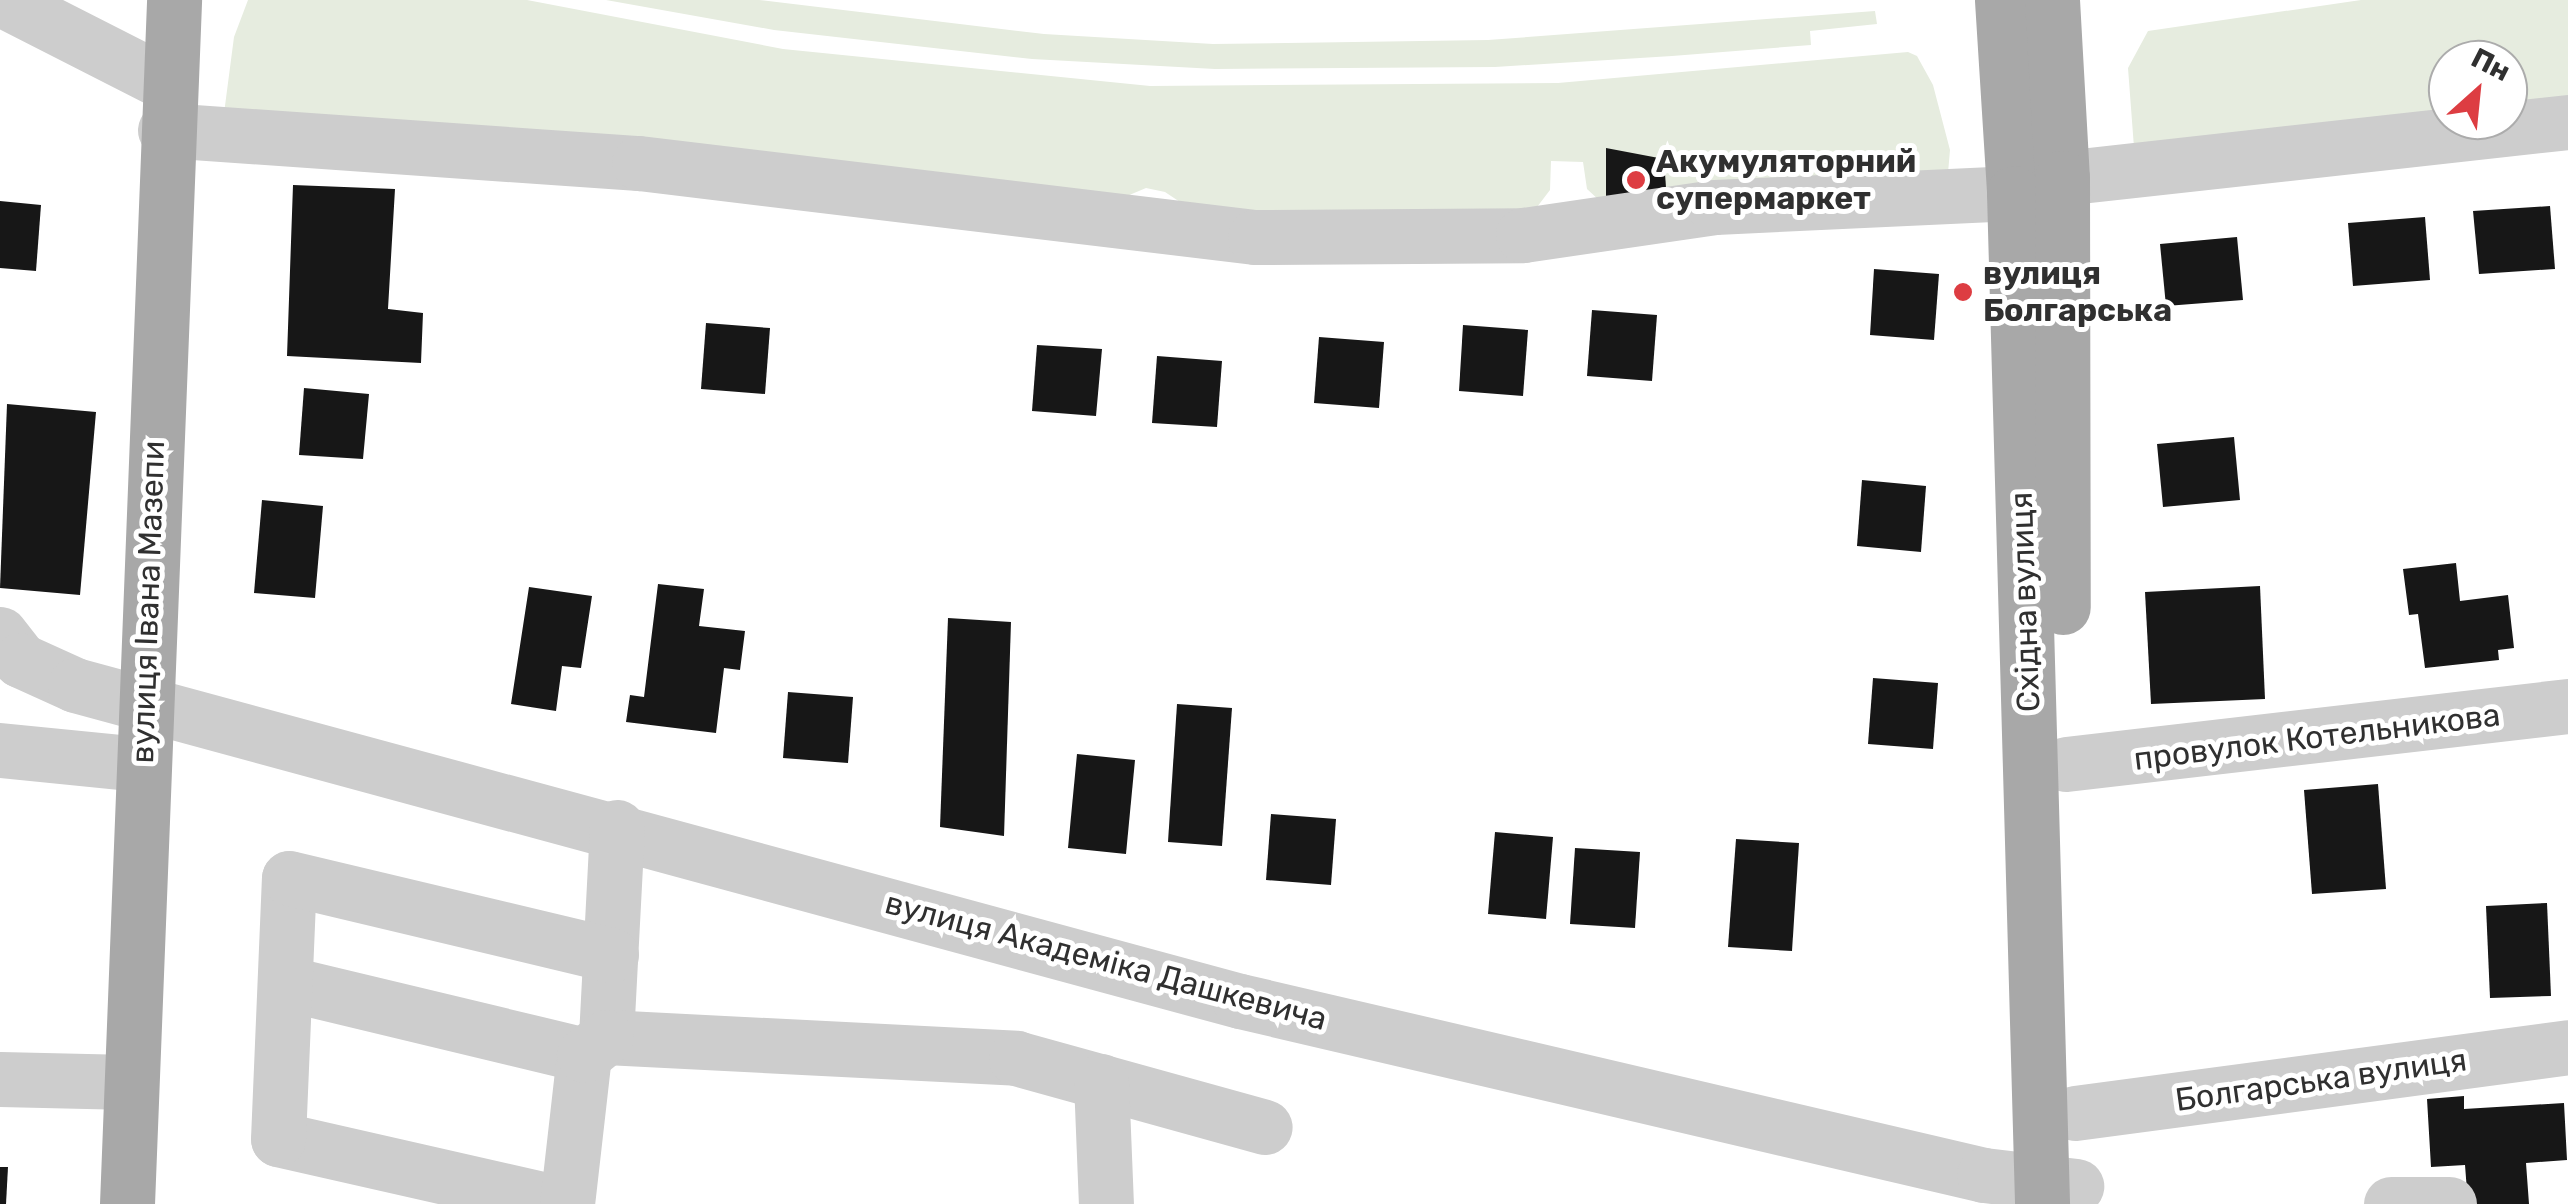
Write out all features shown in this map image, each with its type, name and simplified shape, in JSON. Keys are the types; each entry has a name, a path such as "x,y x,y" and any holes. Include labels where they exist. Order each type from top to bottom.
{"main road":[{"name":"вулиця Івана Мазепи","path":"128,1204 166,106 174,0"},
{"name":"Східна вулиця","path":"2002,0 2038,185 2066,764 2075,1112 2059,1194"},
{"name":"Східна вулиця","path":"2052,0 2038,185 2059,1194"}],"street":[{"path":"2,0 166,106 1254,236 1523,235 1714,207 2038,185 2568,122"},
{"name":"вулиця Академіка Дашкевича","path":"0,634 20,660 75,685 144,704 618,827 1240,1001 2059,1194"},
{"name":"провулок Котельникова","path":"2066,764 2568,706"},
{"path":"0,750 141,764"},
{"path":"611,955 289,878 278,1139 566,1204 611,955 618,827"},
{"path":"285,982 595,1046 1016,1058 1265,1127"},
{"name":"Болгарська вулиця","path":"2075,1112 2568,1047"},
{"path":"0,1079 130,1082"},
{"path":"1102,1081 1106,1204"},
{"path":"2391,1204 2449,1204"}],"shaded area":[{"path":"248,0 527,0 783,49 1150,86 1558,83 1908,52 1917,56 1933,85 1950,150 1948,173 1600,201 1587,189 1583,162 1551,161 1550,190 1534,211 1192,210 1165,192 1146,188 1127,196 223,121 234,37"},
{"path":"606,0 759,0 1044,34 1213,44 1488,40 1875,11 1877,24 1810,31 1811,45 1672,56 1495,67 1215,69 1032,59 774,30"},
{"path":"2361,0 2568,0 2568,105 2528,104 2528,40 2428,40 2428,123 2135,161 2128,68 2148,31"}],"building":[{"name":"Акумуляторний супермаркет","path":"1606,148 1664,159 1667,202 1606,201"},
{"path":"293,185 395,189 388,309 423,313 421,363 287,356"},
{"path":"0,201 41,205 36,271 0,268"},
{"path":"2550,206 2555,269 2479,274 2473,211"},
{"path":"2425,217 2430,280 2353,286 2348,223"},
{"path":"2237,237 2243,300 2166,306 2160,244"},
{"path":"1874,269 1939,274 1934,340 1870,335"},
{"path":"1592,310 1657,315 1652,381 1587,376"},
{"path":"706,323 770,328 765,394 701,389"},
{"path":"1463,325 1528,330 1523,396 1459,391"},
{"path":"1319,337 1384,342 1379,408 1314,403"},
{"path":"1037,345 1102,349 1096,416 1032,411"},
{"path":"1157,356 1222,361 1217,427 1152,423"},
{"path":"304,388 369,394 363,459 299,455"},
{"path":"7,404 96,412 80,595 0,588"},
{"path":"2234,437 2240,500 2163,507 2157,444"},
{"path":"1862,480 1926,486 1921,552 1857,546"},
{"path":"262,500 323,506 315,598 254,593"},
{"path":"2456,563 2460,601 2508,595 2514,648 2498,650 2499,660 2425,668 2418,614 2409,615 2403,569"},
{"path":"658,584 704,589 699,626 745,631 740,670 724,668 716,733 626,722 630,695 644,697"},
{"path":"2260,586 2265,699 2151,704 2145,592"},
{"path":"529,587 592,596 581,668 562,666 556,711 511,704"},
{"path":"948,618 1011,622 1004,836 940,827"},
{"path":"1873,678 1938,683 1933,749 1868,744"},
{"path":"788,692 853,697 848,763 783,758"},
{"path":"1177,704 1232,708 1222,846 1168,842"},
{"path":"1077,754 1135,760 1126,854 1068,848"},
{"path":"2378,784 2386,889 2312,894 2304,790"},
{"path":"1271,814 1336,819 1331,885 1266,880"},
{"path":"1495,832 1553,837 1546,919 1488,914"},
{"path":"1736,839 1799,843 1792,951 1728,947"},
{"path":"1575,848 1640,852 1635,928 1570,924"},
{"path":"2547,903 2551,996 2490,998 2486,906"},
{"path":"2464,1096 2464,1109 2564,1103 2567,1160 2526,1163 2529,1204 2468,1204 2465,1165 2431,1167 2427,1099"},
{"path":"0,1167 8,1167 6,1204 0,1204"}],"place":[{"name":"Акумуляторний супермаркет","path":"1636,180"},
{"name":"вулиця Болгарська","path":"1963,292"}]}
